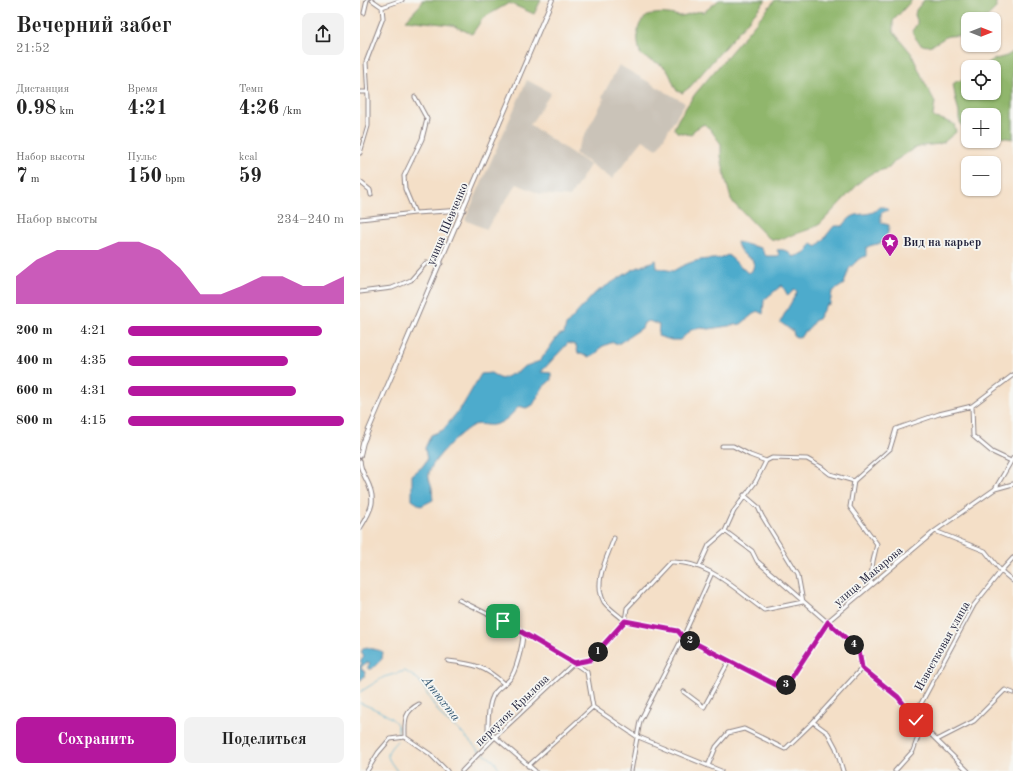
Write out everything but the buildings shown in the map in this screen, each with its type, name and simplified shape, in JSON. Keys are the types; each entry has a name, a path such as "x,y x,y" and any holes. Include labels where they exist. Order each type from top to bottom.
{"street":[{"path":"364,13 367,0"},
{"path":"360,153 368,126 366,62 383,18 382,7 372,0"},
{"path":"382,7 402,0"},
{"name":"улица Шевченко","path":"360,456 363,443 464,210 552,0"},
{"path":"360,92 368,92"},
{"path":"415,97 426,119 422,139 404,176 405,190 415,213"},
{"path":"360,182 370,190 371,195"},
{"path":"360,220 415,213 464,210"},
{"path":"360,292 392,288 411,280 426,263 441,263"},
{"path":"870,585 877,544 850,507 854,481 890,449 896,429 939,414 972,406 1013,375"},
{"path":"972,406 973,436 992,452 1012,460"},
{"path":"722,446 733,446 766,461"},
{"path":"699,567 709,545 725,531 734,510 756,481 766,461 772,458 807,459 830,474 854,481"},
{"name":"улица Макарова","path":"862,668 859,650 828,622 935,531 995,489 1012,460"},
{"path":"360,461 360,468 371,488 373,498 371,511 360,528"},
{"path":"995,489 1013,484"},
{"path":"744,495 758,507 798,575 803,602"},
{"path":"614,538 601,576 599,588 605,602 625,621 678,631 683,637 784,689 828,622 803,602 758,561 752,551 725,531"},
{"path":"935,531 984,551 1001,571 1013,581"},
{"name":"Известковая улица","path":"895,771 913,750 918,737 916,720 917,711 974,605 1013,558"},
{"path":"574,663 590,660 625,621 627,608 670,562 681,561 712,573 764,610 803,602"},
{"path":"631,771 636,736 640,722 683,637 712,573"},
{"path":"459,600 503,621 587,672 593,707 636,736 721,771"},
{"path":"523,633 523,642 514,671 509,680 495,691 492,698 488,731 494,738 535,771"},
{"path":"448,661 477,665 496,676 504,684"},
{"path":"684,692 704,707 729,661"},
{"name":"переулок Крылова","path":"462,771 494,738 574,663"},
{"path":"708,766 716,747 728,733 744,729 785,749 813,722 862,668 898,697 916,720 968,771"},
{"path":"937,740 974,721 1005,690 1013,693"},
{"path":"405,737 405,719 412,708 419,704"},
{"path":"528,766 593,707"},
{"path":"813,722 828,733 836,748 843,771"},
{"path":"367,771 378,753 390,739 405,737 430,754 447,771"}],"shaded area":[{"path":"619,65 685,103 657,149 643,140 612,179 575,153 604,99 602,97"},
{"path":"527,80 551,93 530,125 590,165 570,197 540,194 517,184 486,229 465,220"}],"green space":[{"path":"422,0 541,0 534,14 509,3 483,18 472,34 452,25 406,20 422,3"},
{"path":"719,0 766,0 690,87 682,93 677,91 666,69 640,53 638,39 639,26 645,18 653,14 670,14 681,16 695,12 704,12"},
{"path":"775,0 912,0 893,21 893,31 911,53 935,102 933,116 954,124 956,132 944,142 913,149 895,161 889,168 872,173 863,179 820,224 778,240 771,239 766,236 735,205 731,199 721,156 721,144 710,129 704,124 694,130 691,135 677,132 674,128 695,94"},
{"path":"924,0 996,0 996,8 992,12 961,12 961,36 948,36 927,46 920,44 917,41 912,31 917,24 915,15 916,10"},
{"path":"1013,51 1013,139 1001,137 1001,108 961,108 961,125 953,84 961,80 961,100 1001,100 1001,60 992,60 1010,54"}],"water":[{"path":"880,207 885,207 888,210 881,213 881,223 889,225 888,233 885,239 881,243 866,248 866,256 859,259 849,269 844,284 832,292 830,304 826,305 818,319 814,321 800,338 794,336 793,331 780,322 797,292 795,289 788,296 782,285 764,300 763,314 757,311 741,324 691,330 680,340 671,340 658,336 659,325 649,321 644,323 642,328 618,344 613,342 601,347 597,353 589,357 578,353 576,345 568,343 541,372 551,373 551,380 543,387 533,405 526,408 519,406 508,418 497,424 474,425 462,433 441,453 431,467 429,478 433,500 421,506 412,500 412,475 422,467 427,460 425,448 431,435 443,430 463,405 481,374 491,373 501,379 519,371 523,367 540,361 557,337 564,334 566,325 595,293 632,270 656,260 657,268 673,271 693,262 704,259 716,259 728,255 748,273 752,271 754,265 752,259 742,252 737,242 761,248 766,256 778,256 779,254 777,250 784,250 793,257 806,251 811,243 817,247 834,226 843,226 852,217 870,213"},
{"path":"367,647 383,652 382,659 372,669 368,669 370,663 368,662 363,665 361,668 365,672 364,677 360,681 360,666 362,663 360,661 364,657 361,652"}],"waterway":[{"name":"Атюхта","path":"360,692 384,677 405,671 419,680 443,718 459,730 477,749 494,761 501,771"},
{"path":"360,703 379,711 393,720 398,726 398,735"},
{"path":"397,741 388,753 388,756 397,771"}],"place":[{"name":"Вид на карьер","path":"890,257"}],"route":[{"path":"503,621 574,663 590,660 625,621 678,631 683,637 784,689 828,622 859,650 862,668 898,697 916,720"}]}
